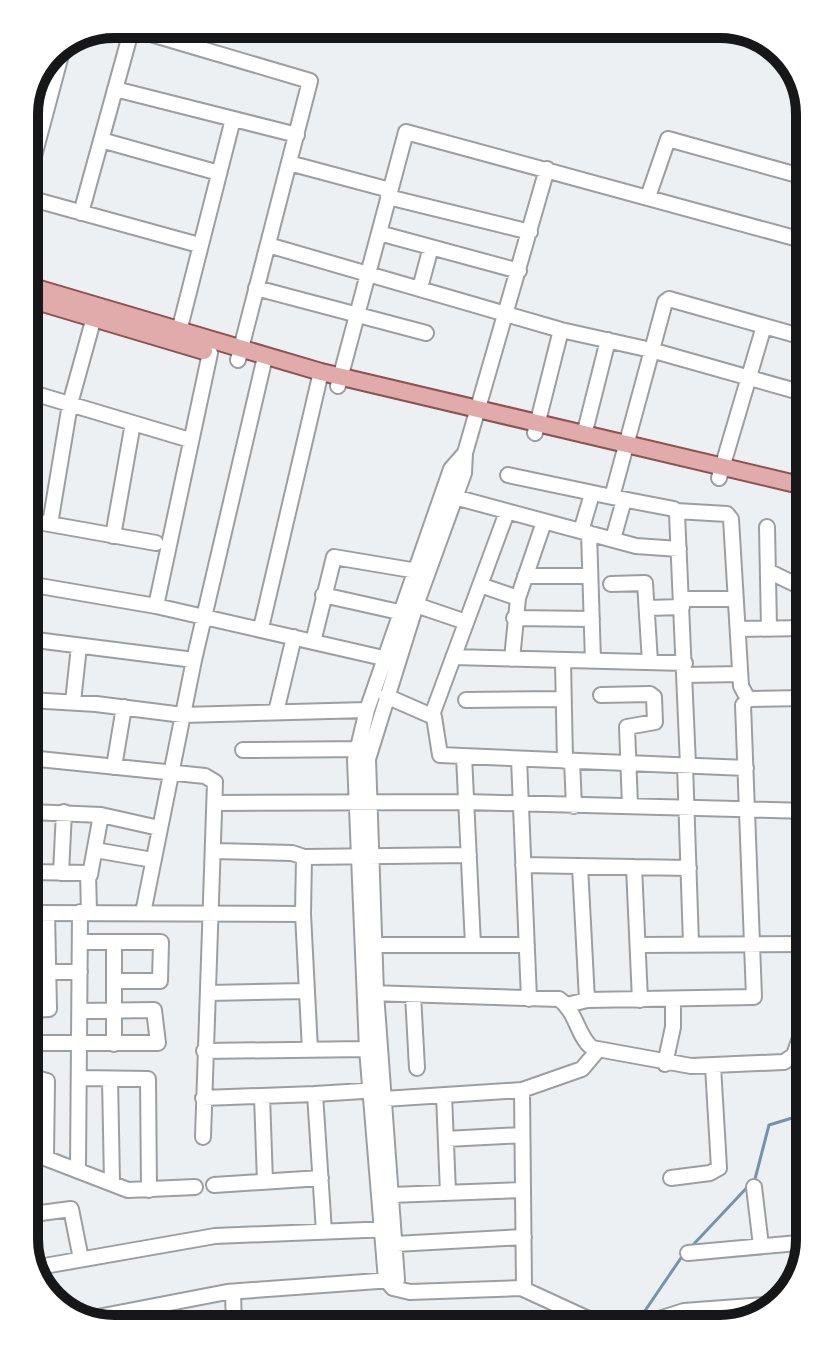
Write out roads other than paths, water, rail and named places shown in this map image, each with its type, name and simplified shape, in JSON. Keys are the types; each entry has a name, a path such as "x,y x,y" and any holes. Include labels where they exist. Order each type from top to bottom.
{"main road":[{"path":"38,290 95,313"},
{"path":"38,301 95,313 339,382 796,494"},
{"path":"177,338 210,353 239,355"},
{"path":"536,428 584,435 626,450"},
{"path":"720,473 796,485"}],"street":[{"path":"81,213 115,89 123,38"},
{"path":"166,38 308,79 309,88 239,355"},
{"path":"38,141 59,62"},
{"path":"115,89 297,135"},
{"path":"177,338 233,119"},
{"path":"339,382 406,132 796,238"},
{"path":"648,197 668,139 796,175"},
{"path":"101,140 219,173"},
{"path":"289,163 530,232"},
{"path":"391,1234 370,993 363,801 367,710 392,660 449,496 464,473 465,453 547,169"},
{"path":"38,201 199,245"},
{"path":"379,233 519,271"},
{"path":"268,245 561,330 651,350 796,391"},
{"path":"420,288 431,247"},
{"path":"256,288 426,333"},
{"path":"613,539 626,450 665,302 669,299 796,335"},
{"path":"50,524 70,404 95,313"},
{"path":"720,473 764,326"},
{"path":"536,428 561,330"},
{"path":"584,435 608,340"},
{"path":"156,606 210,353"},
{"path":"143,913 194,660 263,362"},
{"path":"261,628 320,377"},
{"path":"38,395 190,440"},
{"path":"113,536 133,423"},
{"path":"508,475 676,511 730,516 741,686 748,699"},
{"path":"592,494 585,532 593,661"},
{"path":"449,496 646,548 679,549"},
{"path":"676,511 685,669 691,944"},
{"path":"432,715 507,512"},
{"path":"38,522 156,543"},
{"path":"512,659 518,598 544,522"},
{"path":"767,527 769,628"},
{"path":"313,642 334,557 422,572"},
{"path":"768,571 796,585"},
{"path":"525,576 590,576"},
{"path":"611,584 645,583 650,662"},
{"path":"480,585 518,598"},
{"path":"38,586 261,628 392,660"},
{"path":"323,595 466,622"},
{"path":"647,608 736,599"},
{"path":"514,618 592,619"},
{"path":"738,629 796,628"},
{"path":"276,712 294,637"},
{"path":"38,640 194,660"},
{"path":"73,702 79,646"},
{"path":"453,657 650,662 740,674"},
{"path":"363,749 386,696 392,660"},
{"path":"563,661 563,699 574,806"},
{"path":"601,695 650,694 654,697 655,722 627,725 630,806"},
{"path":"386,696 432,715 436,720 438,753 746,768"},
{"path":"567,1005 587,1000 754,997 743,705 748,699 796,698"},
{"path":"466,700 563,699"},
{"path":"38,700 183,715 367,710"},
{"path":"114,767 124,707"},
{"path":"243,750 363,749"},
{"path":"464,756 473,945"},
{"path":"38,759 212,778 215,782 203,1137"},
{"path":"519,759 529,999"},
{"path":"215,803 466,802 796,811"},
{"path":"38,812 101,815 159,828"},
{"path":"61,873 64,812"},
{"path":"78,1169 80,942 101,815"},
{"path":"95,850 153,860"},
{"path":"213,851 292,853 304,857 469,855"},
{"path":"364,855 374,945 367,1049 379,1093 391,1195 392,1283"},
{"path":"304,857 303,914 310,1050"},
{"path":"523,865 689,868"},
{"path":"580,866 587,1000"},
{"path":"634,867 640,1000"},
{"path":"38,872 90,875"},
{"path":"38,913 303,914"},
{"path":"38,1010 49,1009 47,913"},
{"path":"80,942 161,942 160,981 114,981"},
{"path":"114,942 114,1044"},
{"path":"638,945 796,944"},
{"path":"374,945 527,945"},
{"path":"38,972 80,972"},
{"path":"208,993 307,991"},
{"path":"370,993 559,999 567,1005 589,1046 665,1064 773,1065 796,1058"},
{"path":"413,995 417,1068"},
{"path":"665,1064 673,1027 673,999"},
{"path":"38,1043 157,1044 154,1010 80,1011"},
{"path":"204,1051 367,1049"},
{"path":"203,1098 379,1093 444,1095 522,1090 582,1069 598,1050"},
{"path":"671,1178 710,1173 719,1168 713,1066"},
{"path":"80,1078 146,1078 149,1082 149,1190"},
{"path":"38,1079 47,1081 39,1155 128,1190 195,1187"},
{"path":"110,1079 112,1182"},
{"path":"522,1090 524,1288"},
{"path":"315,1094 324,1232"},
{"path":"444,1095 448,1193"},
{"path":"262,1096 265,1182"},
{"path":"446,1139 522,1135"},
{"path":"214,1185 321,1178"},
{"path":"754,1187 761,1246"},
{"path":"391,1195 523,1190"},
{"path":"38,1213 71,1209 81,1259"},
{"path":"43,1266 215,1236 324,1232 524,1237"},
{"path":"688,1253 796,1243"},
{"path":"109,1315 233,1292 392,1283 410,1292 524,1288 580,1315"},
{"path":"233,1292 234,1315"},
{"path":"672,1315 684,1311 756,1306"}],"waterway":[{"path":"691,1247 755,1179 769,1125 796,1117"},
{"path":"642,1315 683,1255"}]}
